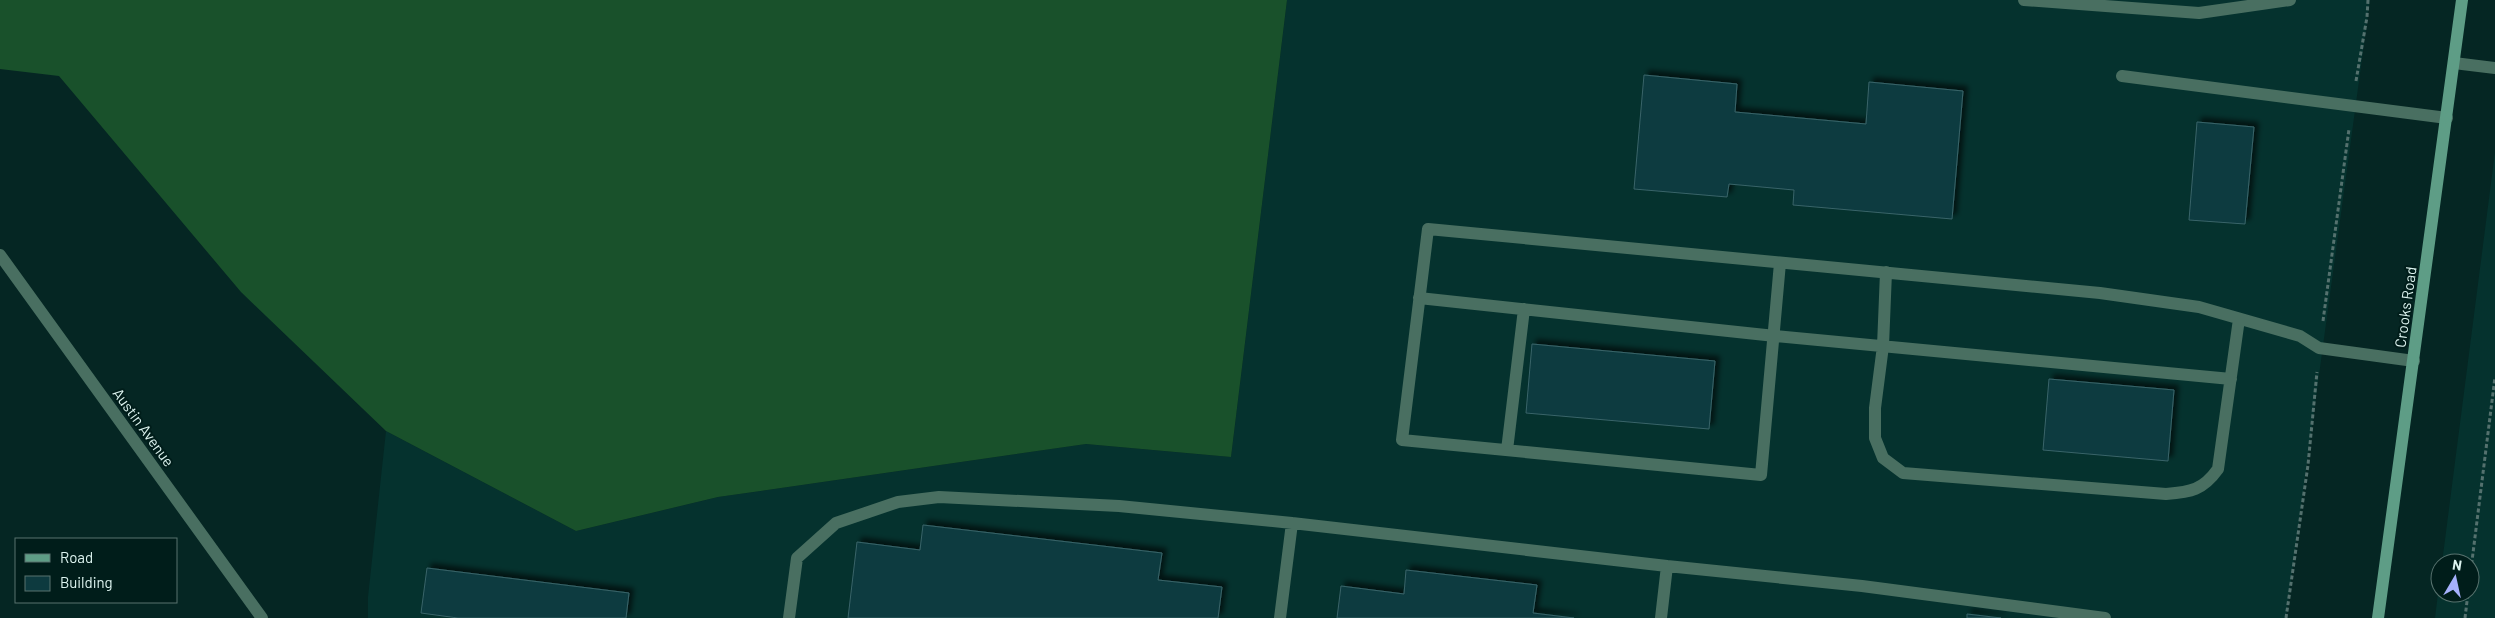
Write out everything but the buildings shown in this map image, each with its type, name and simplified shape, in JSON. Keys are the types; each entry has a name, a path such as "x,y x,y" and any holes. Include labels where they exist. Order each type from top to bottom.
{"main road":[{"name":"Crooks Road","path":"2378,618 2462,0"}],"street":[{"path":"2024,0 2199,14 2290,0"},
{"path":"2454,63 2495,68"},
{"path":"2122,76 2447,118"},
{"path":"1780,263 1775,336 1761,475 1402,440 1428,229 2100,293 2199,307 2300,336 2319,348 2414,362"},
{"name":"Austin Avenue","path":"0,255 262,618"},
{"path":"1886,272 1883,346 1875,408 1875,438 1883,458 1904,474 2166,494 2190,492 2209,482 2218,469 2238,319"},
{"path":"1419,298 1775,336 2231,379"},
{"path":"1507,450 1524,309"},
{"path":"789,618 797,558 836,523 898,502 939,497 1119,506 1292,523 1862,586 2105,618"},
{"path":"1280,618 1292,523"},
{"path":"1661,618 1668,566"}],"path":[{"path":"2286,618 2308,465 2319,348 2368,0"},
{"path":"2473,553 2495,377"},
{"path":"2465,618 2467,603"}],"shaded area":[{"path":"1287,0 2370,0 2286,618 368,618 368,597 386,431 576,531 718,497 1086,444 1231,457"},
{"path":"2495,152 2495,618 2435,618 2437,603 2480,603 2480,553 2443,553"}],"green space":[{"path":"0,0 1287,0 1231,457 1086,444 718,497 576,531 386,431 241,292 59,76 0,69"}]}
